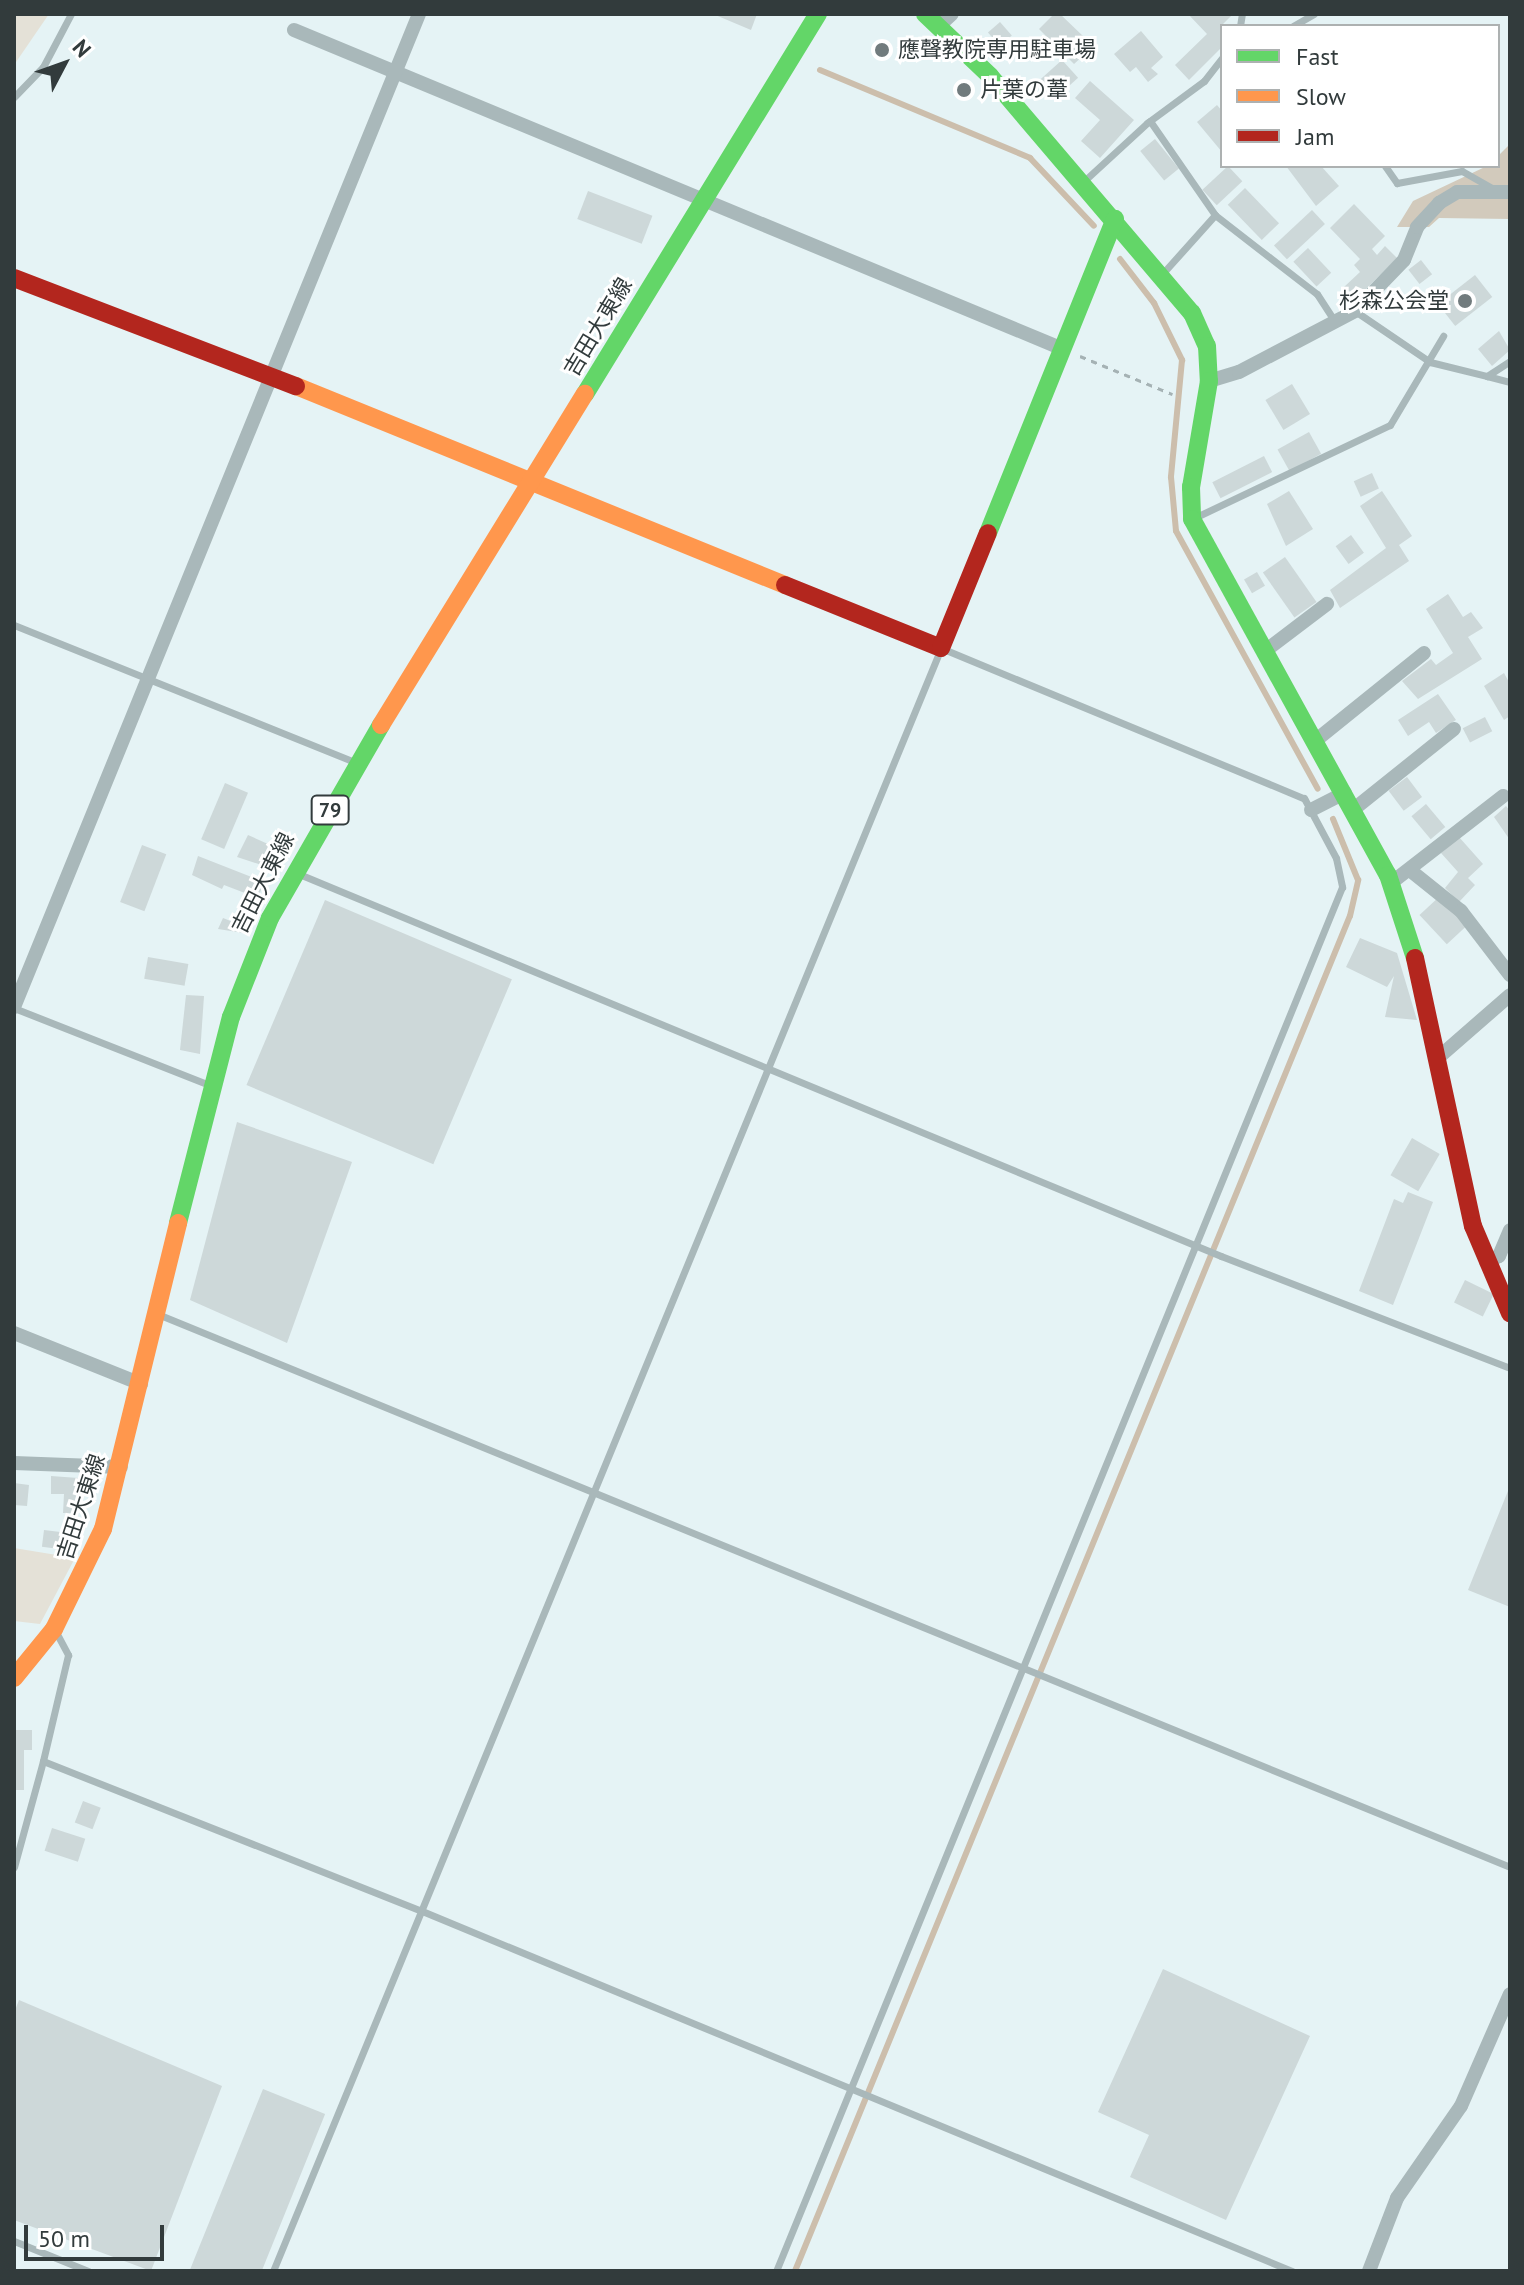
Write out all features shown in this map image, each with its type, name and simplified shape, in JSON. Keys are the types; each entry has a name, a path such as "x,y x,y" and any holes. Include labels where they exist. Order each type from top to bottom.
{"street":[{"path":"14,1007 274,377 419,14"},
{"name":"吉田大東線","path":"14,1678 54,1629 96,1550 121,1467 212,1086 246,974 293,872 818,14"},
{"path":"939,18 1161,274 1192,313 1207,346 1209,381 1191,487 1192,519 1208,556 1350,801 1391,883 1423,984 1473,1226 1510,1313"},
{"path":"294,30 395,75 1063,349"},
{"path":"1209,381 1239,372 1355,311 1404,260 1417,227 1439,203 1457,192 1504,191"},
{"path":"16,280 274,377 941,648 1115,219"},
{"path":"1265,651 1327,604"},
{"path":"1315,741 1424,653"},
{"path":"1311,810 1350,801 1454,729"},
{"path":"1391,883 1411,871 1503,796"},
{"path":"1411,871 1461,911 1510,975"},
{"path":"1439,1057 1510,995"},
{"path":"1486,1262 1499,1256 1510,1230"},
{"path":"14,1333 141,1384"},
{"path":"14,1463 121,1467"},
{"path":"1369,2271 1397,2198 1461,2106 1510,1994"}],"lane":[{"path":"14,97 43,67 71,14"},
{"path":"1296,24 1314,14"},
{"path":"1082,182 1150,121 1204,81 1220,61"},
{"path":"1150,121 1215,215 1317,294 1334,320"},
{"path":"1386,168 1397,183 1462,171 1504,191"},
{"path":"1161,274 1215,215"},
{"path":"1355,311 1428,360 1510,382"},
{"path":"1192,519 1390,425 1443,336"},
{"path":"1487,376 1510,361"},
{"path":"14,625 358,763"},
{"path":"273,2271 941,648 1304,798 1336,858 1342,887 1200,1247 854,2092 776,2271"},
{"path":"293,872 767,1071 1221,1256 1510,1368"},
{"path":"14,1007 212,1086"},
{"path":"158,1314 1510,1867"},
{"path":"14,1867 68,1655 54,1629"},
{"path":"43,1761 422,1911 1292,2271"},
{"path":"14,2241 88,2271"}],"path":[{"path":"1063,349 1172,394"}],"shaded area":[{"path":"14,14 49,14 14,65"},
{"path":"1510,144 1510,219 1439,218 1429,227 1397,227 1413,201 1483,168 1500,168 1500,154"},
{"path":"14,1548 75,1558 40,1624 14,1621"}],"building":[{"path":"713,14 757,14 751,30"},
{"path":"1054,14 1060,14 1084,37 1076,45 1085,54 1074,64 1039,29"},
{"path":"1188,14 1233,14 1220,24 1220,49 1189,80 1175,65 1207,34"},
{"path":"1000,22 1012,36 1000,46 988,32"},
{"path":"1141,31 1163,57 1151,68 1158,74 1148,82 1136,67 1130,72 1114,54"},
{"path":"1037,40 1045,48 1032,61 1024,53"},
{"path":"1062,60 1078,78 1054,100 1037,82"},
{"path":"1090,81 1134,120 1100,158 1081,141 1100,120 1075,98"},
{"path":"1217,105 1220,109 1220,150 1197,122"},
{"path":"1155,139 1179,169 1164,180 1140,151"},
{"path":"1226,168 1230,168 1242,181 1217,205 1202,190"},
{"path":"1288,168 1323,168 1339,186 1316,206"},
{"path":"1245,188 1279,223 1262,240 1228,205"},
{"path":"588,191 652,216 642,244 577,219"},
{"path":"1354,204 1385,236 1372,249 1377,255 1385,246 1397,258 1356,299 1344,287 1360,272 1354,265 1360,259 1330,228"},
{"path":"1312,210 1325,224 1287,259 1274,245"},
{"path":"1308,248 1331,273 1317,287 1293,262"},
{"path":"1421,260 1432,274 1419,284 1408,270"},
{"name":"杉森公会堂","path":"1475,275 1492,297 1455,326 1438,304"},
{"path":"1499,331 1510,350 1492,366 1478,349"},
{"path":"1292,384 1310,414 1283,430 1265,400"},
{"path":"1309,432 1321,454 1290,471 1278,449"},
{"path":"1264,456 1272,472 1220,498 1212,482"},
{"path":"1372,473 1379,489 1361,497 1354,481"},
{"path":"1289,491 1313,529 1286,546 1267,504"},
{"path":"1382,491 1412,536 1399,545 1409,561 1340,608 1330,590 1386,548 1360,506"},
{"path":"1351,535 1364,553 1349,564 1336,546"},
{"path":"1285,557 1317,602 1294,618 1263,572"},
{"path":"1257,572 1265,586 1252,593 1244,580"},
{"path":"1448,594 1463,617 1471,612 1483,628 1468,637 1482,659 1418,699 1402,681 1431,659 1436,665 1453,653 1426,609"},
{"path":"1504,673 1510,684 1510,716 1504,720 1484,686"},
{"path":"1438,694 1456,720 1436,733 1429,722 1408,736 1398,720"},
{"path":"1485,717 1492,731 1470,743 1463,728"},
{"path":"1407,777 1422,797 1404,811 1389,791"},
{"path":"225,783 248,793 224,849 201,839"},
{"path":"1426,804 1445,827 1431,839 1411,816"},
{"path":"1506,806 1510,811 1510,840 1494,817"},
{"path":"248,835 279,849 268,867 237,857"},
{"path":"1459,837 1483,864 1468,878 1475,885 1459,902 1445,888 1458,872 1441,853"},
{"path":"142,845 166,854 144,911 120,902"},
{"path":"198,856 264,882 258,898 224,885 222,889 192,875"},
{"path":"1440,896 1467,925 1447,944 1420,915"},
{"path":"325,900 512,979 433,1164 246,1085"},
{"path":"236,915 249,920 244,933 218,929 223,918 233,922"},
{"path":"1360,938 1397,953 1417,1020 1385,1017 1394,976 1387,987 1346,967"},
{"path":"148,957 188,964 185,986 144,979"},
{"path":"186,995 204,996 200,1054 180,1050"},
{"path":"237,1122 352,1162 287,1343 190,1300"},
{"path":"1412,1138 1440,1154 1418,1191 1390,1175"},
{"path":"1408,1192 1433,1202 1393,1305 1359,1291 1394,1199 1403,1203"},
{"path":"1465,1280 1494,1294 1483,1316 1454,1302"},
{"path":"51,1476 78,1478 74,1513 63,1513 64,1494 51,1494"},
{"path":"14,1483 29,1485 27,1506 14,1505"},
{"path":"1510,1486 1510,1607 1468,1590"},
{"path":"44,1530 77,1534 75,1551 42,1547"},
{"path":"14,1730 32,1730 32,1750 24,1750 24,1790 14,1790"},
{"path":"83,1801 101,1808 92,1829 75,1822"},
{"path":"52,1828 85,1839 78,1862 45,1851"},
{"path":"1163,1969 1310,2036 1226,2220 1130,2177 1149,2135 1098,2112"},
{"path":"19,2000 222,2086 151,2271 14,2220 14,2013"},
{"path":"263,2089 325,2114 262,2271 190,2271"}],"waterway":[{"path":"820,70 1030,158 1094,226"},
{"path":"1120,259 1154,303 1182,360 1171,477 1176,531 1318,789"},
{"path":"795,2271 1350,916 1358,880 1333,819"}],"traffic: fast":[{"path":"585,394 818,14"},
{"path":"925,14 990,76 1192,313 1207,346 1209,381 1191,487 1192,519 1388,875 1415,958"},
{"path":"988,533 1115,219"},
{"path":"178,1223 231,1017 270,918 381,725"}],"traffic: slow":[{"path":"296,386 785,585"},
{"path":"381,725 585,394"},
{"path":"14,1678 54,1629 103,1529 178,1223"}],"traffic: jam":[{"path":"14,278 296,386"},
{"path":"785,585 941,648 988,533"},
{"path":"1415,958 1473,1226 1510,1313"}],"place":[{"name":"應聲教院専用駐車場","path":"882,50"},
{"name":"片葉の葦","path":"964,90"},
{"name":"杉森公会堂","path":"1465,301"}]}
